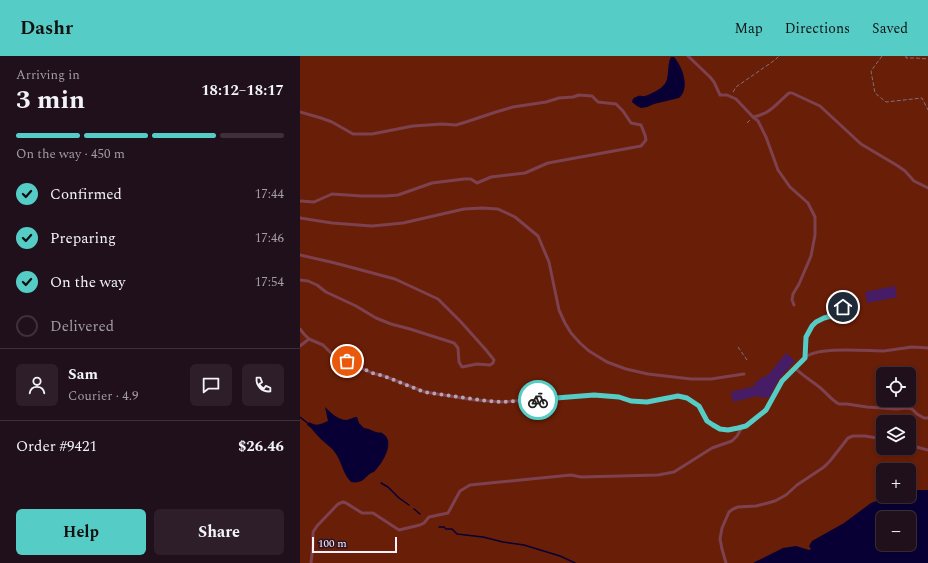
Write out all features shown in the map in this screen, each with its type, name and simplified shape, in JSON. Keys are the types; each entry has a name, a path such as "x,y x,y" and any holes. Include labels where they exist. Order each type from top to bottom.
{"lane":[{"path":"688,56 710,77 720,95 727,95 736,99 758,121 766,137 778,170 790,187 808,203 816,217 815,235 811,256 793,294 792,300 794,305"},
{"path":"753,117 772,110 789,93 792,93 820,106 861,144 898,166 914,181 928,188"},
{"path":"300,112 332,122 353,134 372,134 413,126 442,124 456,125 513,107 579,95 592,96 598,102 616,104 631,123 640,125 646,140 641,146 548,163 525,172 491,177 477,183 471,179 464,179 432,183 398,195 362,196 332,194 314,202 300,201"},
{"path":"300,218 332,223 372,226 403,223 464,209 498,209 515,217 538,236 549,262 560,310 565,323 571,333 589,351 607,362 626,369 648,374 691,379 711,379 744,374"},
{"path":"300,255 395,279 438,299 486,350 494,360 493,363 490,365 477,364 462,367 459,362 458,348 454,344 376,318 356,306 326,292 317,285 300,280"},
{"path":"805,358 806,337 812,326 824,318 839,314 843,307"},
{"path":"300,329 309,339 323,345 334,356 365,370 424,392 474,400 501,402 594,395 619,397 631,401 647,402 678,396 687,398 699,406 707,421 720,429 728,430 746,426"},
{"path":"300,346 309,339"},
{"path":"311,563 313,532 338,504 342,502 346,503 362,514 373,513 399,530 420,525 429,517 448,513 460,491 470,485 571,475 581,477 674,472 712,448 732,441 737,436 740,429 766,410 782,381 807,356 830,350 887,351 914,347 928,348"},
{"path":"795,368 805,378 817,385 840,404 896,409 908,408 912,409 924,418 928,418"},
{"path":"726,563 720,539 722,528 729,512 733,508 756,506 775,501 824,468 848,438 853,436 876,438"},
{"path":"916,447 928,450"}],"path":[{"path":"732,97 733,91 736,87 779,56"},
{"path":"882,56 871,71 875,93 886,102 922,98 928,110"},
{"path":"906,56 906,58 928,59"},
{"path":"738,347 747,360"}],"shaded area":[{"path":"300,56 928,56 928,563 300,563"},
{"path":"671,57 674,57 677,61 684,77 685,83 683,94 679,98 647,107 641,108 637,106 632,102 634,98 650,94 665,84"},
{"path":"325,407 332,414 341,419 347,420 357,417 359,423 364,428 381,433 388,441 387,452 381,464 374,472 359,482 351,482 346,476 334,451 307,425 309,422 317,425 328,421"},
{"path":"916,490 928,490 928,563 753,563 783,548 796,546 809,550 811,549 809,546 812,541 844,523 871,503 876,501 876,503 916,503"}],"building":[{"path":"895,286 897,297 867,303 865,292"},
{"path":"786,353 795,361 779,379 769,398 757,396 733,402 731,392 755,386 754,384 762,377 769,374"}],"waterway":[{"path":"300,417 310,425"},
{"path":"381,483 409,505"},
{"path":"414,509 420,514"},
{"path":"439,527 452,529 457,534 483,537 524,545 560,556 575,563"}],"way so far":[{"path":"347,361 372,373 384,376 424,392 474,400 501,402 538,400"}],"route":[{"path":"538,400 594,395 619,397 631,401 647,402 678,396 687,398 699,406 704,412 707,421 720,429 728,430 746,426 766,410 782,381 805,358 806,337 812,326 824,318 839,314 843,307"}]}
